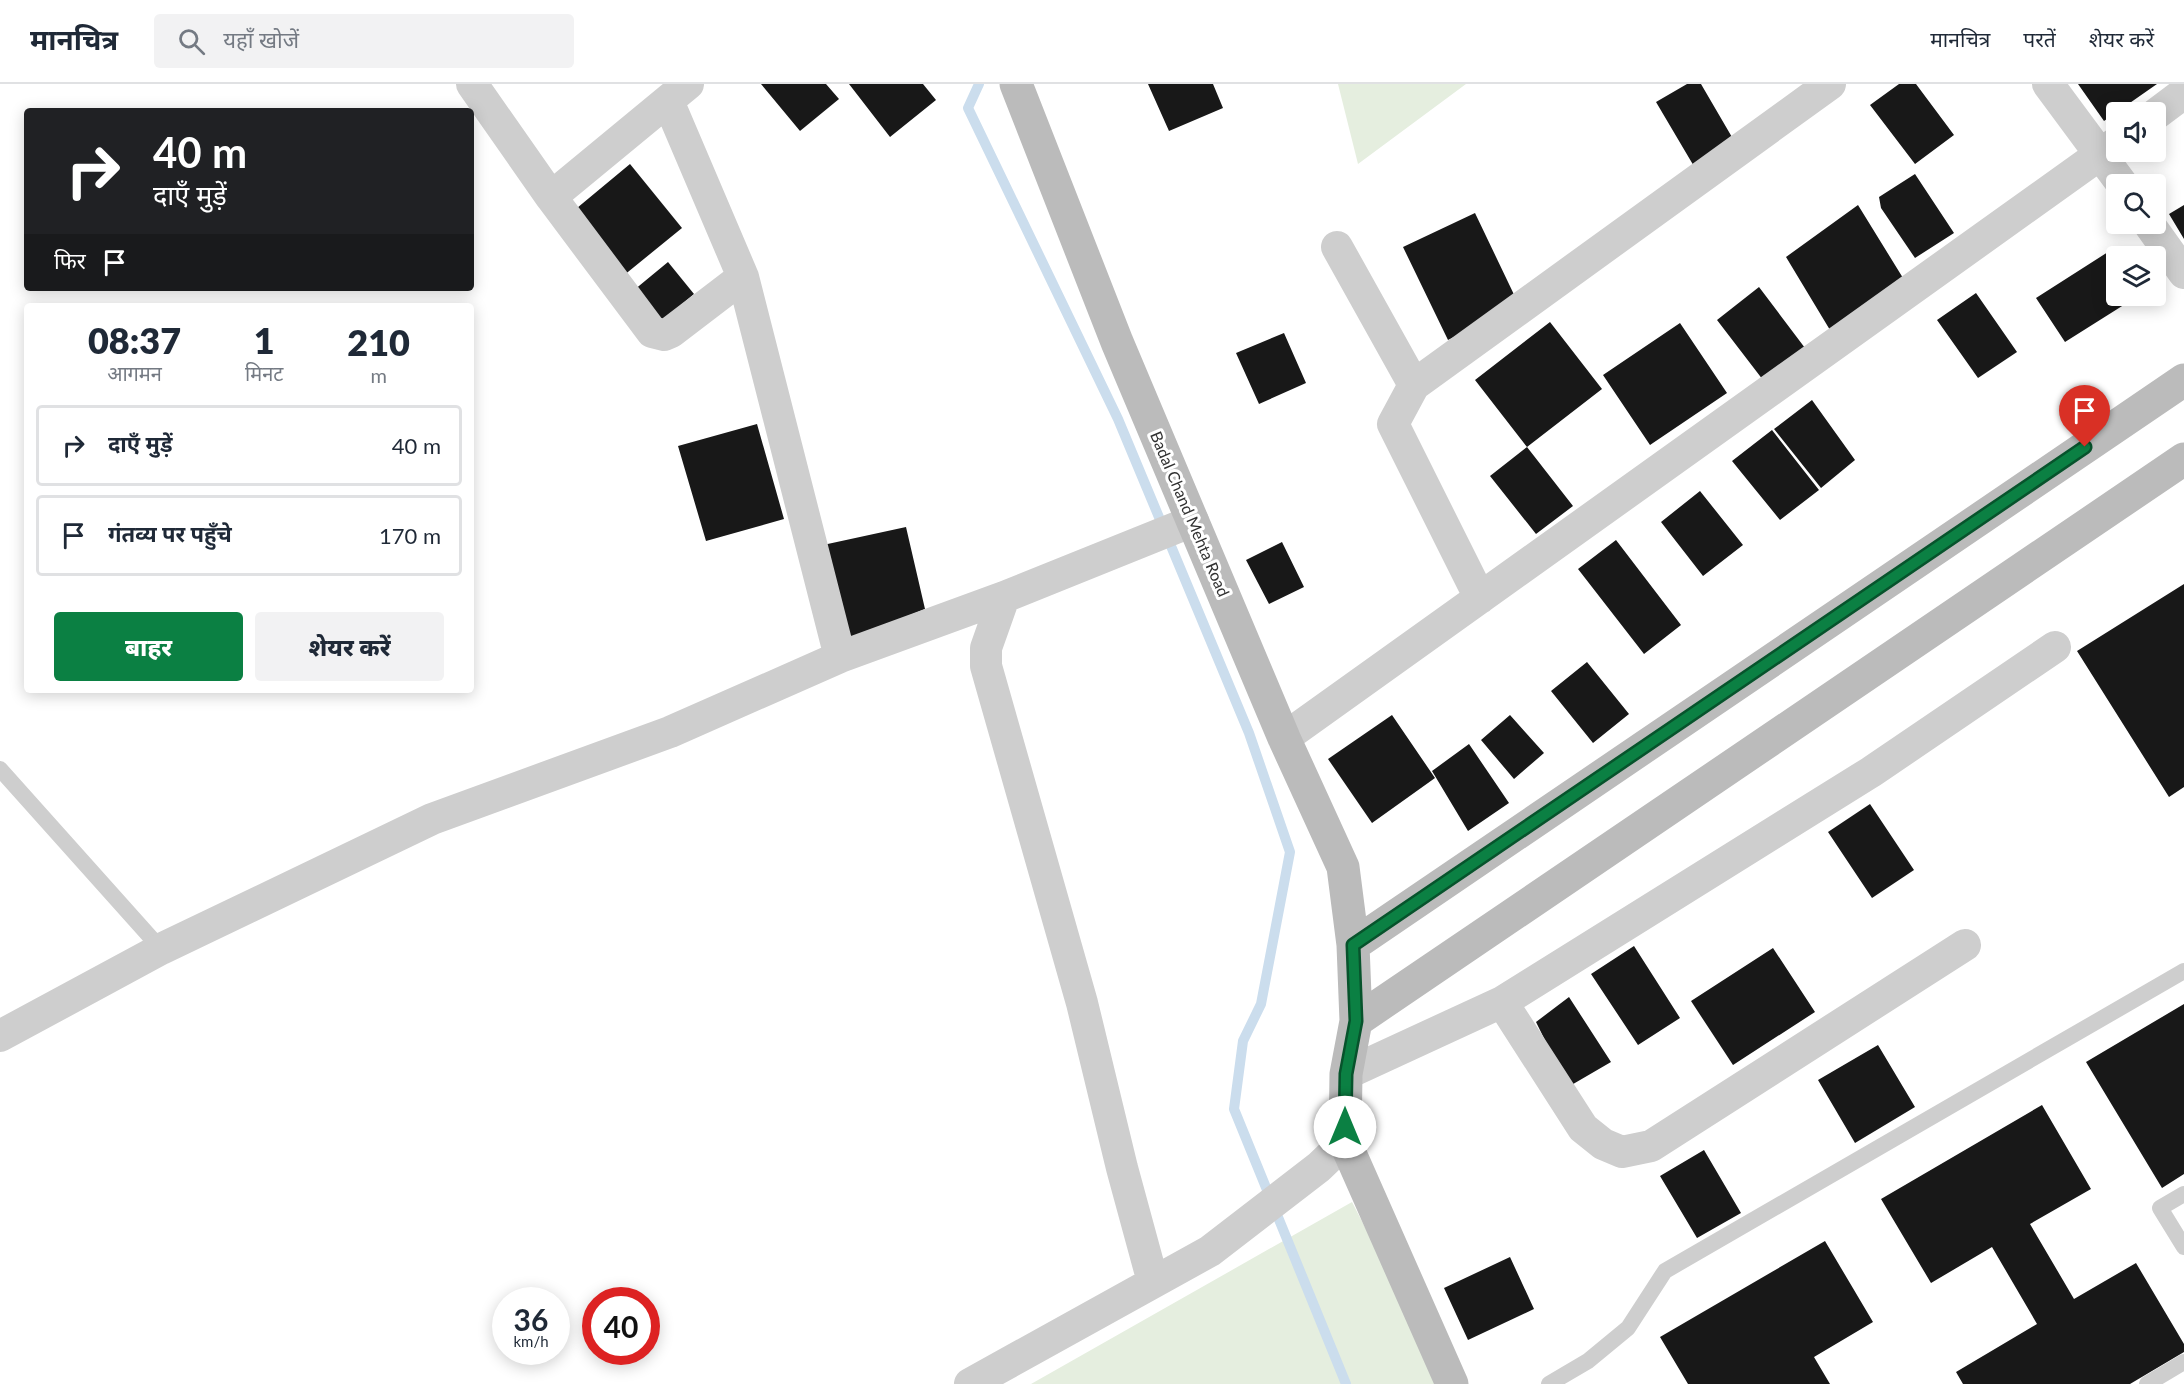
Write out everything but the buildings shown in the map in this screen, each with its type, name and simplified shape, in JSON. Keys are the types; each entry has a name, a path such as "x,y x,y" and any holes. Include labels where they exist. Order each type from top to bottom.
{"street":[{"path":"472,84 551,197 652,332 664,335 671,332 743,277"},
{"name":"Badal Chand Mehta Road","path":"1016,84 1118,342 1170,531 1284,738 1343,867 1353,945 1356,1021 1346,1074 1345,1142"},
{"path":"1480,598 1393,424 1414,385 1830,84"},
{"path":"2048,84 2106,146"},
{"path":"551,197 678,92 743,277 840,657"},
{"path":"2166,106 2184,93"},
{"path":"1284,738 2106,151"},
{"path":"2156,234 2184,273"},
{"path":"1337,247 1414,385"},
{"path":"1353,945 2184,380"},
{"path":"1356,1021 2182,465"},
{"path":"0,1036 161,950 432,819 670,732 840,657 1004,597 1170,531"},
{"path":"1004,597 986,648 986,666 1082,1003 1122,1168 1153,1282"},
{"path":"1346,1074 1502,1002 1870,772 2055,647"},
{"path":"1502,1002 1583,1128 1603,1144 1622,1152 1651,1146 1965,945"},
{"path":"974,1383 1210,1251 1319,1167 1345,1142 1452,1384"}],"lane":[{"path":"0,769 161,950"},
{"path":"1549,1384 1588,1361 1628,1328 1665,1271 2184,971"},
{"path":"2184,1194 2160,1208 2184,1247"},
{"path":"2147,1384 2184,1362"}],"green space":[{"path":"1338,84 1466,84 1358,164"},
{"path":"1352,1202 1405,1305 1437,1384 1031,1384"}],"waterway":[{"path":"979,84 968,108 1118,419 1249,733 1290,852 1261,1004 1243,1041 1234,1109 1346,1384"}],"route":[{"path":"1345,1127 1346,1074 1356,1021 1353,945 2085,447"}]}
